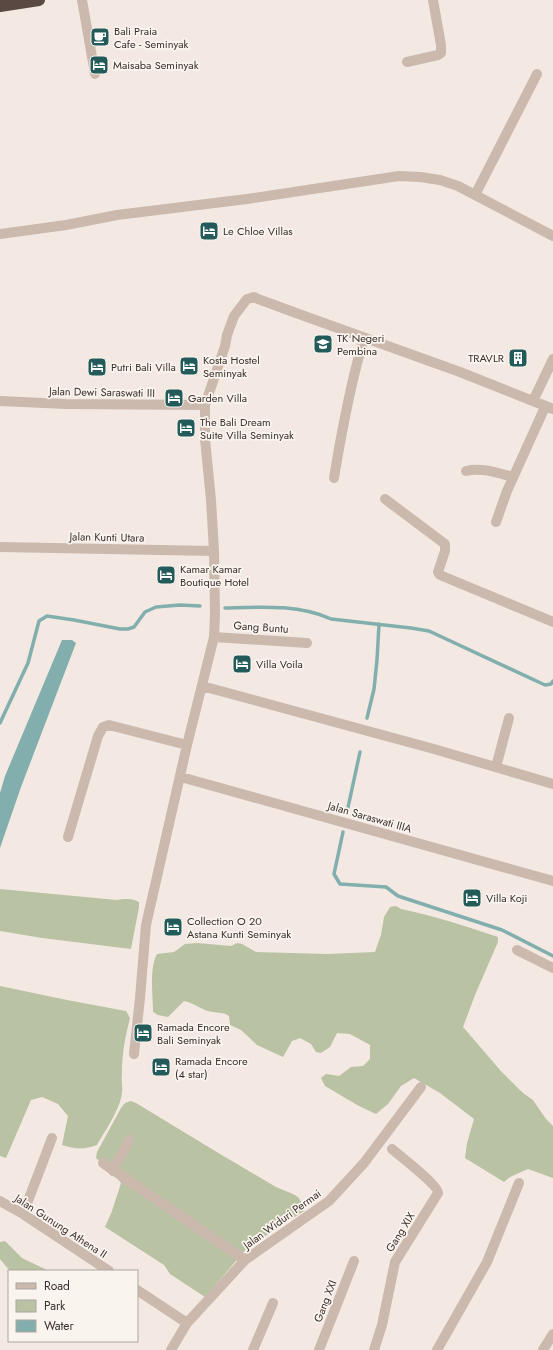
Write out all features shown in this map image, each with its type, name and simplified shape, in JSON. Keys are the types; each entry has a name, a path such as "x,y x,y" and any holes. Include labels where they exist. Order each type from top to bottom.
{"highway":[{"path":"0,6 39,0"}],"street":[{"path":"82,0 95,74"},
{"path":"407,62 438,55 440,53 441,45 433,0"},
{"path":"475,195 537,74"},
{"path":"0,234 66,225 117,215 399,176 440,180 458,186 553,236"},
{"path":"134,1054 146,925 181,777 187,745 214,637 214,551 205,439 204,405 225,346 230,325 234,316 247,299 254,297 258,298 452,370 549,408 513,477 496,522"},
{"path":"334,478 352,376 364,338"},
{"path":"533,401 553,359"},
{"name":"Jalan Dewi Saraswati III","path":"0,401 66,404 204,405"},
{"path":"466,471 488,470 513,477"},
{"path":"385,499 445,544 445,550 438,572 440,576 553,622"},
{"name":"Jalan Kunti Utara","path":"0,547 214,551"},
{"name":"Gang Buntu","path":"214,637 307,642"},
{"path":"202,686 434,749 553,784"},
{"path":"496,767 509,718"},
{"path":"68,837 98,736 103,727 109,725 187,745"},
{"name":"Jalan Saraswati IIIA","path":"181,777 553,881"},
{"path":"517,950 553,968"},
{"name":"Jalan Widuri Permai","path":"170,1350 187,1323 245,1260 328,1201 364,1163 421,1087"},
{"path":"23,1214 52,1138"},
{"path":"113,1171 129,1140"},
{"name":"Gang XIX","path":"374,1350 382,1325 395,1262 438,1193 437,1189 426,1178 392,1149"},
{"path":"103,1163 245,1260"},
{"path":"437,1350 486,1262 519,1183"},
{"name":"Jalan Gunung Athena II","path":"0,1201 23,1214 107,1270"},
{"name":"Gang XXI","path":"320,1350 354,1261"},
{"path":"138,1291 187,1323"},
{"path":"252,1350 273,1303"},
{"path":"543,1350 553,1334"}],"green space":[{"path":"0,889 117,900 131,899 139,902 131,949 42,938 0,931"},
{"path":"396,906 401,909 498,937 498,942 463,1027 500,1070 523,1093 533,1100 546,1119 553,1126 553,1178 528,1169 510,1177 504,1182 465,1158 467,1143 474,1119 440,1093 414,1078 401,1086 388,1104 376,1114 325,1086 321,1078 326,1074 339,1076 351,1067 363,1066 370,1059 370,1045 350,1034 337,1033 330,1047 321,1053 316,1052 311,1044 300,1038 292,1041 283,1057 257,1045 241,1030 230,1025 229,1016 225,1014 202,1009 192,1003 184,1001 168,1017 158,1015 153,1012 152,974 157,954 174,952 185,944 197,943 231,946 237,943 242,944 256,952 327,954 375,952 381,935 384,917 390,907"},
{"path":"0,986 126,1011 130,1018 123,1052 121,1098 112,1119 97,1145 88,1148 80,1148 62,1145 68,1116 58,1104 42,1097 31,1100 6,1158 0,1156"},
{"path":"131,1101 276,1187 298,1197 305,1207 304,1211 248,1247 205,1297 170,1274 164,1265 105,1227 121,1183 114,1174 96,1158 97,1152 121,1108 125,1103"},
{"path":"5,1241 22,1258 47,1270 9,1270 0,1259 0,1242"}],"water":[{"path":"62,640 72,640 76,643 21,787 0,848 0,793 5,776"}],"waterway":[{"path":"0,723 28,663 39,621 47,616 120,629 128,629 134,627 145,612 156,607 180,605 200,606"},
{"path":"225,608 265,607 292,609 318,614 331,619 429,631 545,685 551,684 553,681"},
{"path":"367,718 374,689 379,624"},
{"path":"347,812 360,752"},
{"path":"343,832 334,874 340,884 386,887 398,896 502,930 553,956"}],"place":[{"name":"Bali Praia Cafe - Seminyak","path":"100,37"},
{"name":"Maisaba Seminyak","path":"99,65"},
{"name":"Le Chloe Villas","path":"209,231"},
{"name":"TK Negeri Pembina","path":"323,344"},
{"name":"TRAVLR","path":"518,358"},
{"name":"Kosta Hostel Seminyak","path":"189,366"},
{"name":"Putri Bali Villa","path":"97,367"},
{"name":"Garden Villa","path":"174,398"},
{"name":"The Bali Dream Suite Villa Seminyak","path":"186,428"},
{"name":"Kamar Kamar Boutique Hotel","path":"166,575"},
{"name":"Villa Voila","path":"242,664"},
{"name":"Villa Koji","path":"472,898"},
{"name":"Collection O 20 Astana Kunti Seminyak","path":"173,927"},
{"name":"Ramada Encore Bali Seminyak","path":"143,1033"},
{"name":"Ramada Encore (4 star)","path":"161,1067"}]}
